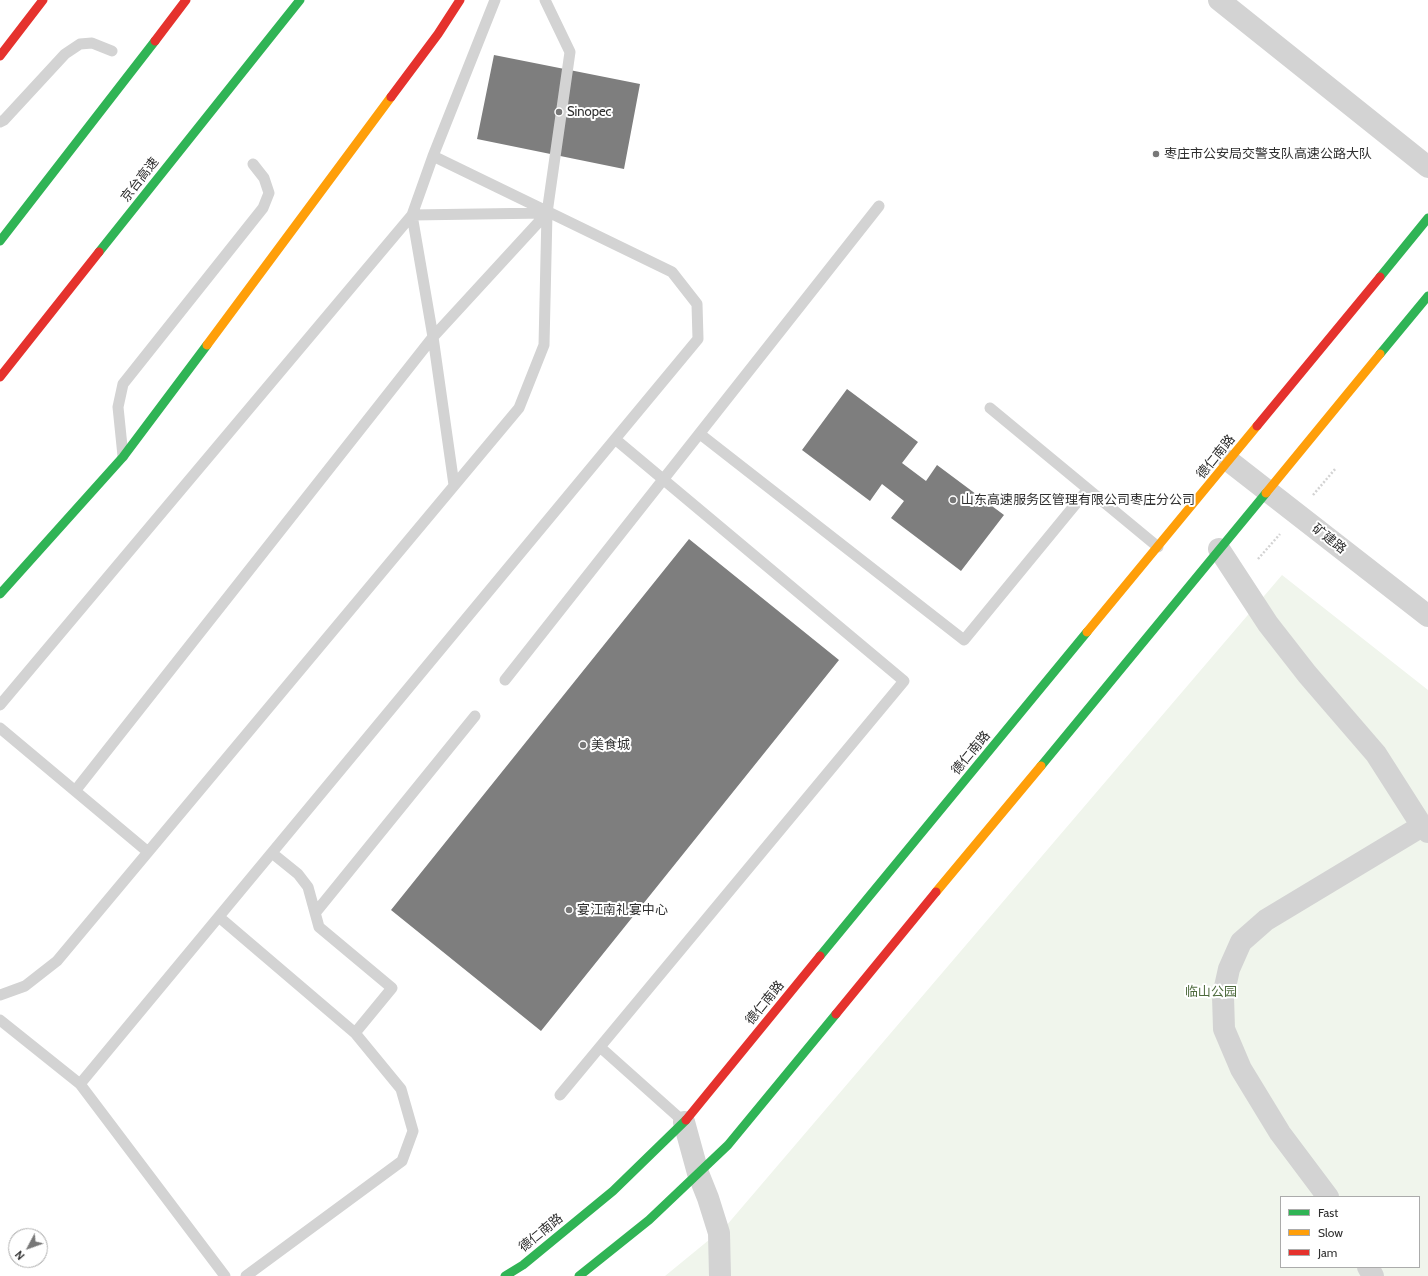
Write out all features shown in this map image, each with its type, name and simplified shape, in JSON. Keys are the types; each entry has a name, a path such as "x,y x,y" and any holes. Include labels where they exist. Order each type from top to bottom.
{"main road":[{"path":"0,56 43,0"},
{"path":"0,241 186,0"},
{"name":"京台高速","path":"0,377 300,0"},
{"path":"0,594 123,457 433,40 460,0"},
{"name":"德仁南路","path":"505,1276 523,1265 613,1191 684,1122 1428,218"},
{"path":"579,1276 649,1220 728,1145 1428,296"}],"street":[{"path":"1219,0 1428,167"},
{"name":"矿建路","path":"1229,461 1428,616"},
{"path":"1219,549 1268,624 1307,674 1376,754 1425,829 1266,920 1242,942 1229,969 1223,996 1224,1029 1238,1062 1280,1133 1327,1196"},
{"path":"684,1122 698,1173 719,1233 720,1276"}],"lane":[{"path":"0,705 412,215 433,156 495,0"},
{"path":"0,995 25,986 57,960 519,408 544,345 548,212 570,52 545,0"},
{"path":"0,122 4,120 65,54 80,44 92,43 112,51"},
{"path":"80,1084 698,339 697,304 672,272 433,156"},
{"path":"123,457 118,407 123,384 263,208 269,193 264,178 253,164"},
{"path":"505,680 879,206"},
{"path":"412,215 548,212"},
{"path":"75,791 434,337 548,212"},
{"path":"412,215 434,337 454,485"},
{"path":"990,408 1158,547"},
{"path":"700,434 964,640 1088,489"},
{"path":"560,1095 904,681 663,481 615,439"},
{"path":"316,912 475,716"},
{"path":"0,728 148,852"},
{"path":"272,853 298,874 308,887 319,927 392,988 355,1034"},
{"path":"219,917 355,1034 401,1090 413,1131 402,1161 246,1276"},
{"path":"0,1020 80,1084 225,1276"},
{"path":"600,1047 684,1122"}],"green space":[{"name":"临山公园","path":"1282,575 1428,690 1428,1276 665,1276 726,1226"}],"building":[{"name":"Sinopec","path":"494,55 640,84 624,169 477,139"},
{"path":"847,389 918,442 902,463 926,481 937,465 1004,515 961,571 891,518 904,501 882,484 870,501 802,450"},
{"path":"689,539 839,660 541,1031 391,910"}],"traffic: fast":[{"path":"99,252 300,0"},
{"path":"0,241 155,41"},
{"path":"1380,277 1428,218"},
{"path":"1380,354 1428,296"},
{"path":"0,594 123,457 207,345"},
{"path":"1041,766 1266,493"},
{"path":"820,956 1087,632"},
{"path":"579,1276 649,1220 728,1145 836,1014"},
{"path":"505,1276 523,1265 613,1191 686,1120"}],"traffic: slow":[{"path":"207,345 391,97"},
{"path":"1266,493 1380,354"},
{"path":"1087,632 1257,426"},
{"path":"936,892 1041,766"}],"traffic: jam":[{"path":"0,56 43,0"},
{"path":"155,41 186,0"},
{"path":"391,97 438,34 460,0"},
{"path":"0,377 99,252"},
{"path":"1257,426 1380,277"},
{"path":"836,1014 936,892"},
{"path":"686,1120 820,956"}],"place":[{"name":"Sinopec","path":"559,112"},
{"name":"枣庄市公安局交警支队高速公路大队","path":"1156,154"},
{"name":"山东高速服务区管理有限公司枣庄分公司","path":"953,500"},
{"name":"美食城","path":"583,745"},
{"name":"宴江南礼宴中心","path":"569,910"}]}
